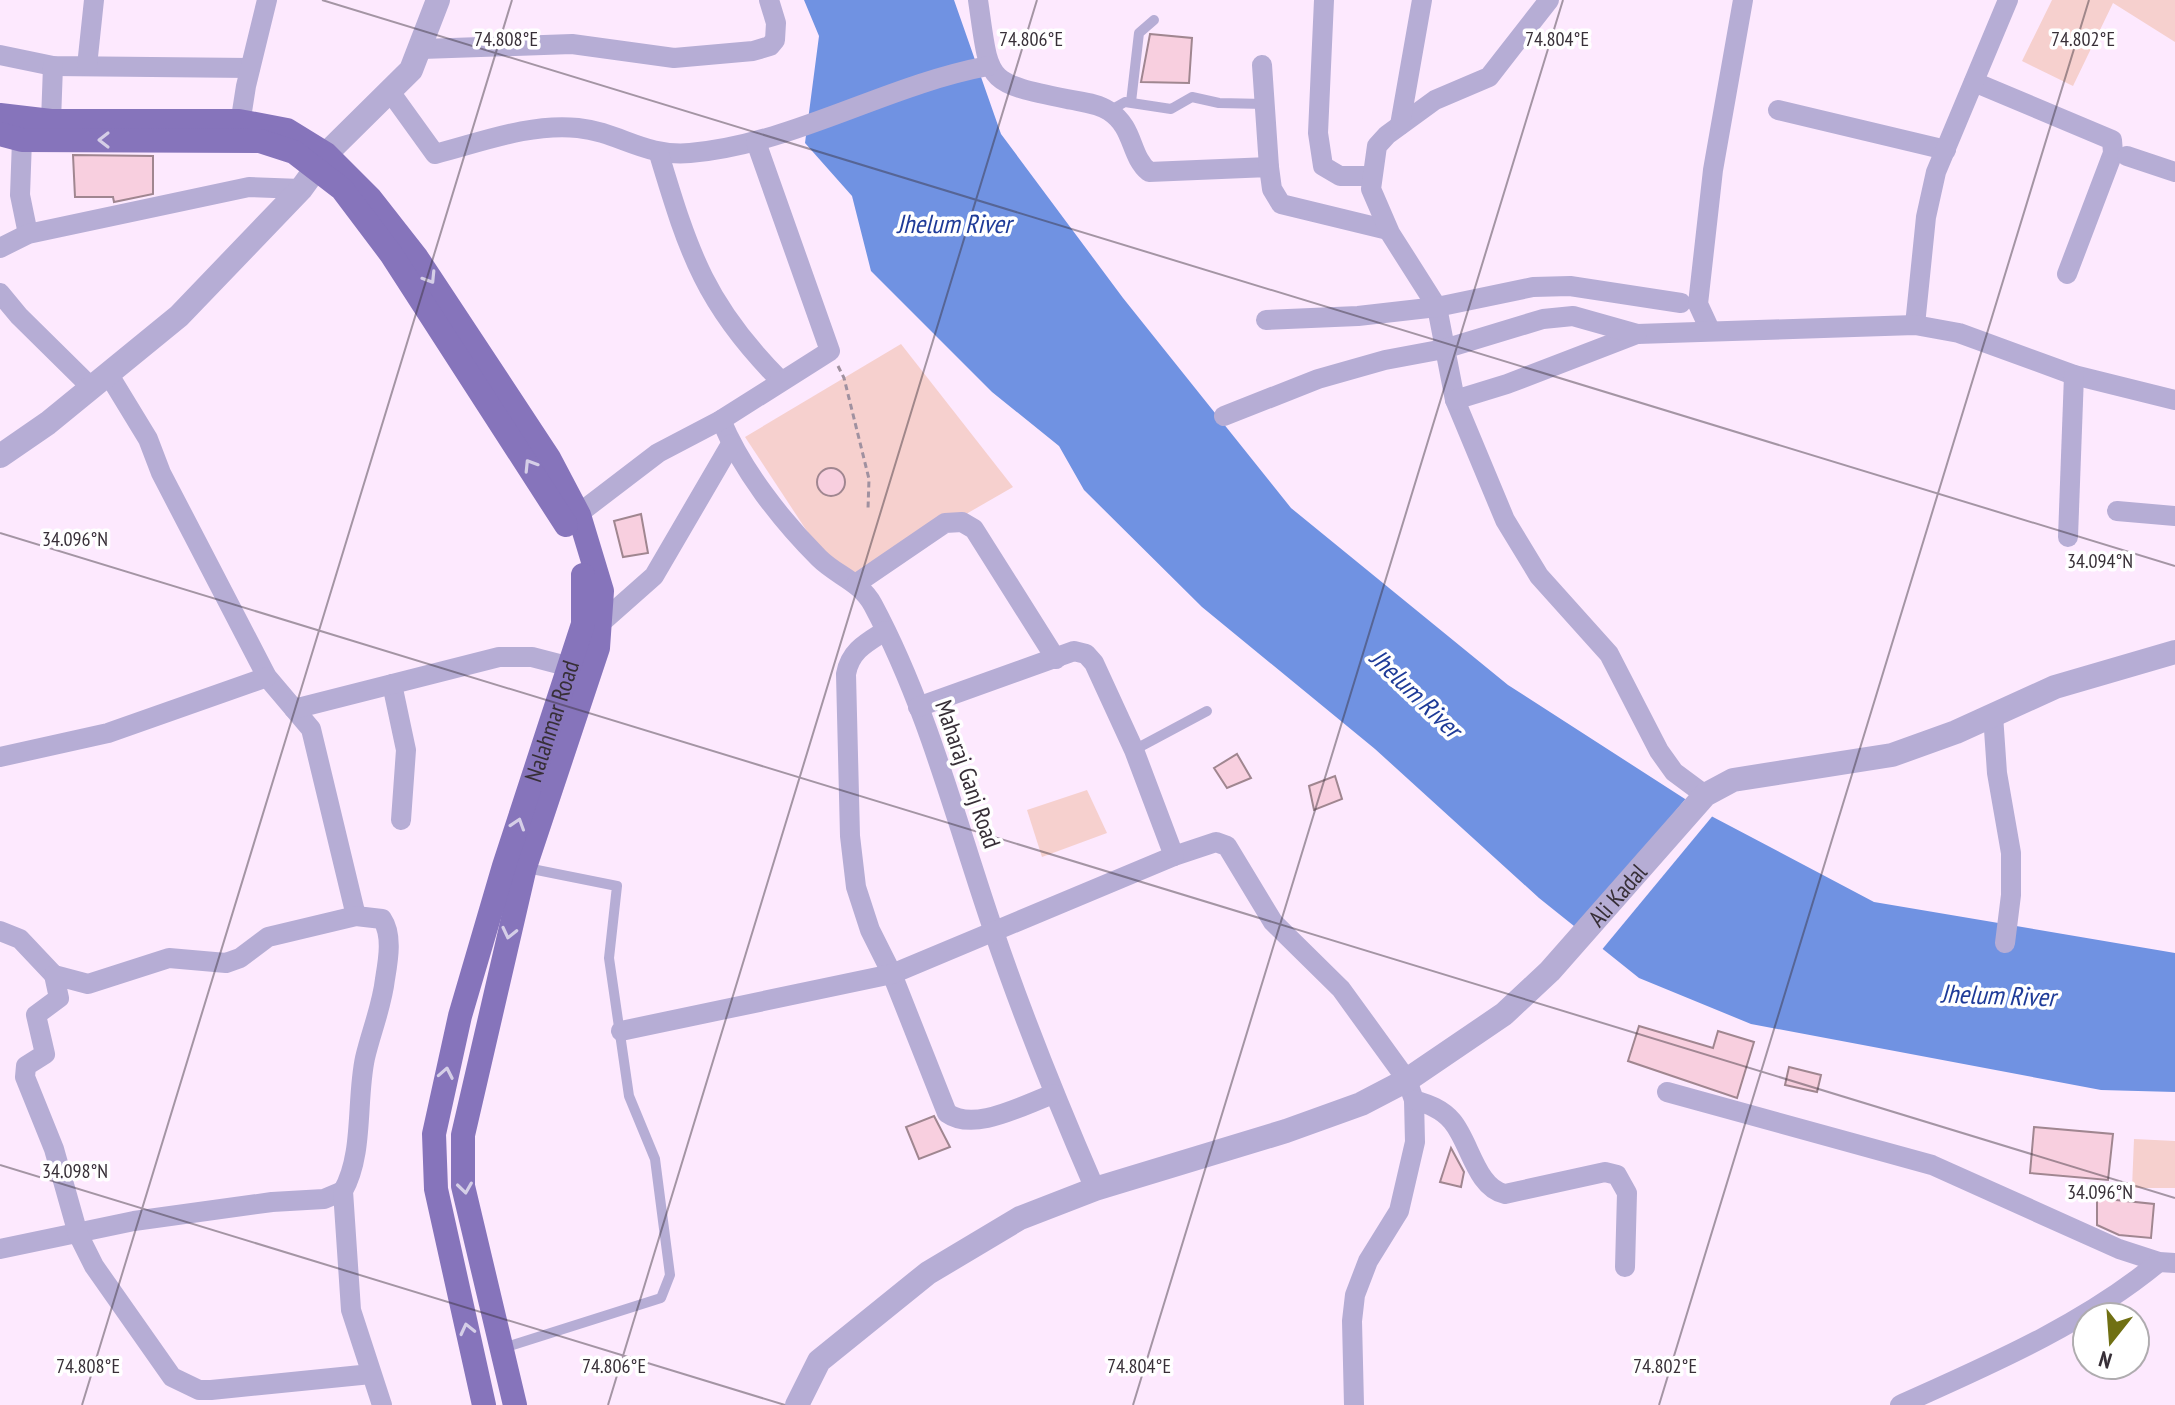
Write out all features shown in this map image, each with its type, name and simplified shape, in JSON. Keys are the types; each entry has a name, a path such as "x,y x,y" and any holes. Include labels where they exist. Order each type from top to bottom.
{"main road":[{"path":"0,115 246,134"},
{"path":"11,137 246,134 287,130 370,198 417,258 549,458 602,591 602,622 579,669"},
{"name":"Nalahmar Road","path":"515,1405 463,1186 463,1135 525,867 579,669 586,602 573,519"},
{"name":"Nalahmar Road","path":"484,1405 436,1189 434,1134 460,1016 579,669"}],"street":[{"path":"87,66 94,0"},
{"path":"246,134 250,68 267,0"},
{"path":"0,456 100,381 179,316 301,189 322,161 411,70 422,49 438,0"},
{"path":"422,49 572,44 674,58 753,51 770,46 775,40 776,23 769,0"},
{"path":"978,0 983,67 1006,84 1019,89 1109,111 1130,132 1138,157 1149,172 1269,167"},
{"path":"1324,0 1318,133 1323,166 1340,176 1371,176"},
{"path":"1400,125 1422,0"},
{"path":"1549,0 1489,77 1435,100 1377,146 1371,176 1376,205 1388,230 1437,307 1455,400 1505,520 1539,576 1609,654 1659,751 1674,772 1705,795 1733,780 1892,755 2055,687 2175,652"},
{"path":"1710,330 1698,304 1713,170 1743,0"},
{"path":"1915,325 1926,217 1936,172 2008,0"},
{"path":"0,55 53,66 250,68"},
{"path":"1262,65 1272,189 1281,204 1388,230"},
{"path":"51,121 53,66"},
{"path":"391,93 435,154 531,129 580,128 659,154 691,153 765,138 983,67"},
{"path":"1974,82 2112,140 2113,153 2067,274"},
{"path":"1778,110 1946,150"},
{"path":"11,137 28,234"},
{"path":"573,519 658,453 721,420 830,351 765,138"},
{"path":"659,154 701,279 753,353 781,381"},
{"path":"2127,156 2175,172"},
{"path":"0,248 28,234 249,187 301,189"},
{"path":"1266,320 1358,316 1437,307 1512,290 1558,286 1681,303"},
{"path":"0,293 100,381 148,439 161,473 228,595 267,677 311,729 356,916"},
{"path":"1224,416 1318,379 1385,360 1444,349 1543,319 1573,316 1637,334"},
{"path":"1455,400 1507,384 1637,334 1915,325 1959,333 2074,375 2175,400"},
{"path":"2068,537 2074,375"},
{"name":"Maharaj Ganj Road","path":"721,420 731,444 775,507 821,561 857,583 872,603 918,707 993,930 1054,1094 1095,1189"},
{"path":"602,622 654,576 731,444"},
{"path":"2117,511 2175,516"},
{"path":"857,583 945,523 962,522 974,529 1056,659"},
{"path":"885,631 857,649 848,661 850,836 856,887 870,930 892,974 947,1113 956,1120 973,1121 1054,1094"},
{"path":"918,707 1074,651 1086,654 1094,663 1134,750 1174,856"},
{"path":"294,709 499,657 532,657 579,669"},
{"path":"0,757 108,733 267,677"},
{"path":"392,684 406,750 401,820"},
{"path":"1993,715 1997,773 2011,853 2011,895 2005,943"},
{"name":"Ali Kadal","path":"797,1405 819,1361 928,1273 1020,1218 1095,1189 1411,1090 1504,1014 1550,971 1705,795"},
{"path":"621,1031 892,974 1174,856 1216,842 1227,846 1273,922 1341,989 1411,1090 1450,1118 1465,1139 1488,1186 1495,1192 1505,1194 1605,1172 1617,1175 1627,1193 1625,1267"},
{"path":"54,975 88,984 169,958 226,963 240,958 268,937 356,916 382,919 387,926 388,947 385,983 358,1099 352,1174 343,1191 351,1310 382,1405"},
{"path":"0,931 20,939 54,975 59,998 36,1015 45,1054 26,1066 24,1073 54,1149 78,1234 94,1266 172,1377 184,1385 211,1390 371,1374"},
{"path":"1354,1405 1352,1321 1355,1295 1368,1261 1399,1211 1415,1142 1411,1090"},
{"path":"1667,1092 1932,1165 2119,1249 2167,1262"},
{"path":"0,1249 134,1221 272,1202 324,1199 343,1191"},
{"path":"1900,1405 1981,1369 2096,1308 2167,1262"}],"lane":[{"path":"1131,102 1139,33 1154,20"},
{"path":"1109,111 1131,102 1171,109 1192,97 1219,103 1265,104"},
{"path":"1134,750 1207,711"},
{"path":"502,1349 661,1298 670,1275 655,1159 629,1096 609,958 617,886 525,867"}],"path":[{"path":"830,351 844,378 860,436 869,479 868,509"}],"shaded area":[{"path":"2052,0 2175,0 2175,42 2113,3 2073,86 2022,61"},
{"path":"901,344 1013,487 855,578 824,557 745,437"},
{"path":"1087,790 1107,833 1042,857 1027,810"},
{"path":"2134,1139 2175,1141 2175,1188 2132,1188"}],"water":[{"name":"Jhelum River","path":"804,0 954,0 1001,134 1123,298 1291,508 1508,685 1713,817 1874,902 2175,953 2175,1092 2101,1090 1751,1024 1639,978 1539,898 1375,749 1202,607 1084,490 1059,446 992,392 871,271 852,196 805,143 819,36"}],"pier":[{"path":"1688,796 1715,813 1600,952 1575,933"}],"building":[{"path":"1150,34 1192,38 1189,83 1141,82"},
{"path":"73,155 153,156 153,194 114,202 113,197 75,197"},
{"path":"831,468 841,472 845,482 841,492 831,496 821,492 817,482 821,472"},
{"path":"641,514 648,553 623,557 614,521"},
{"path":"1237,754 1251,778 1227,788 1214,768"},
{"path":"1335,776 1342,799 1314,810 1309,786"},
{"path":"1639,1026 1713,1048 1718,1031 1754,1042 1737,1098 1628,1061"},
{"path":"1789,1067 1821,1075 1817,1092 1785,1085"},
{"path":"934,1116 950,1147 919,1159 906,1127"},
{"path":"2034,1127 2113,1134 2108,1180 2030,1173"},
{"path":"1451,1148 1464,1172 1461,1187 1440,1182"},
{"path":"2097,1198 2154,1204 2151,1238 2119,1235 2097,1225"}]}
